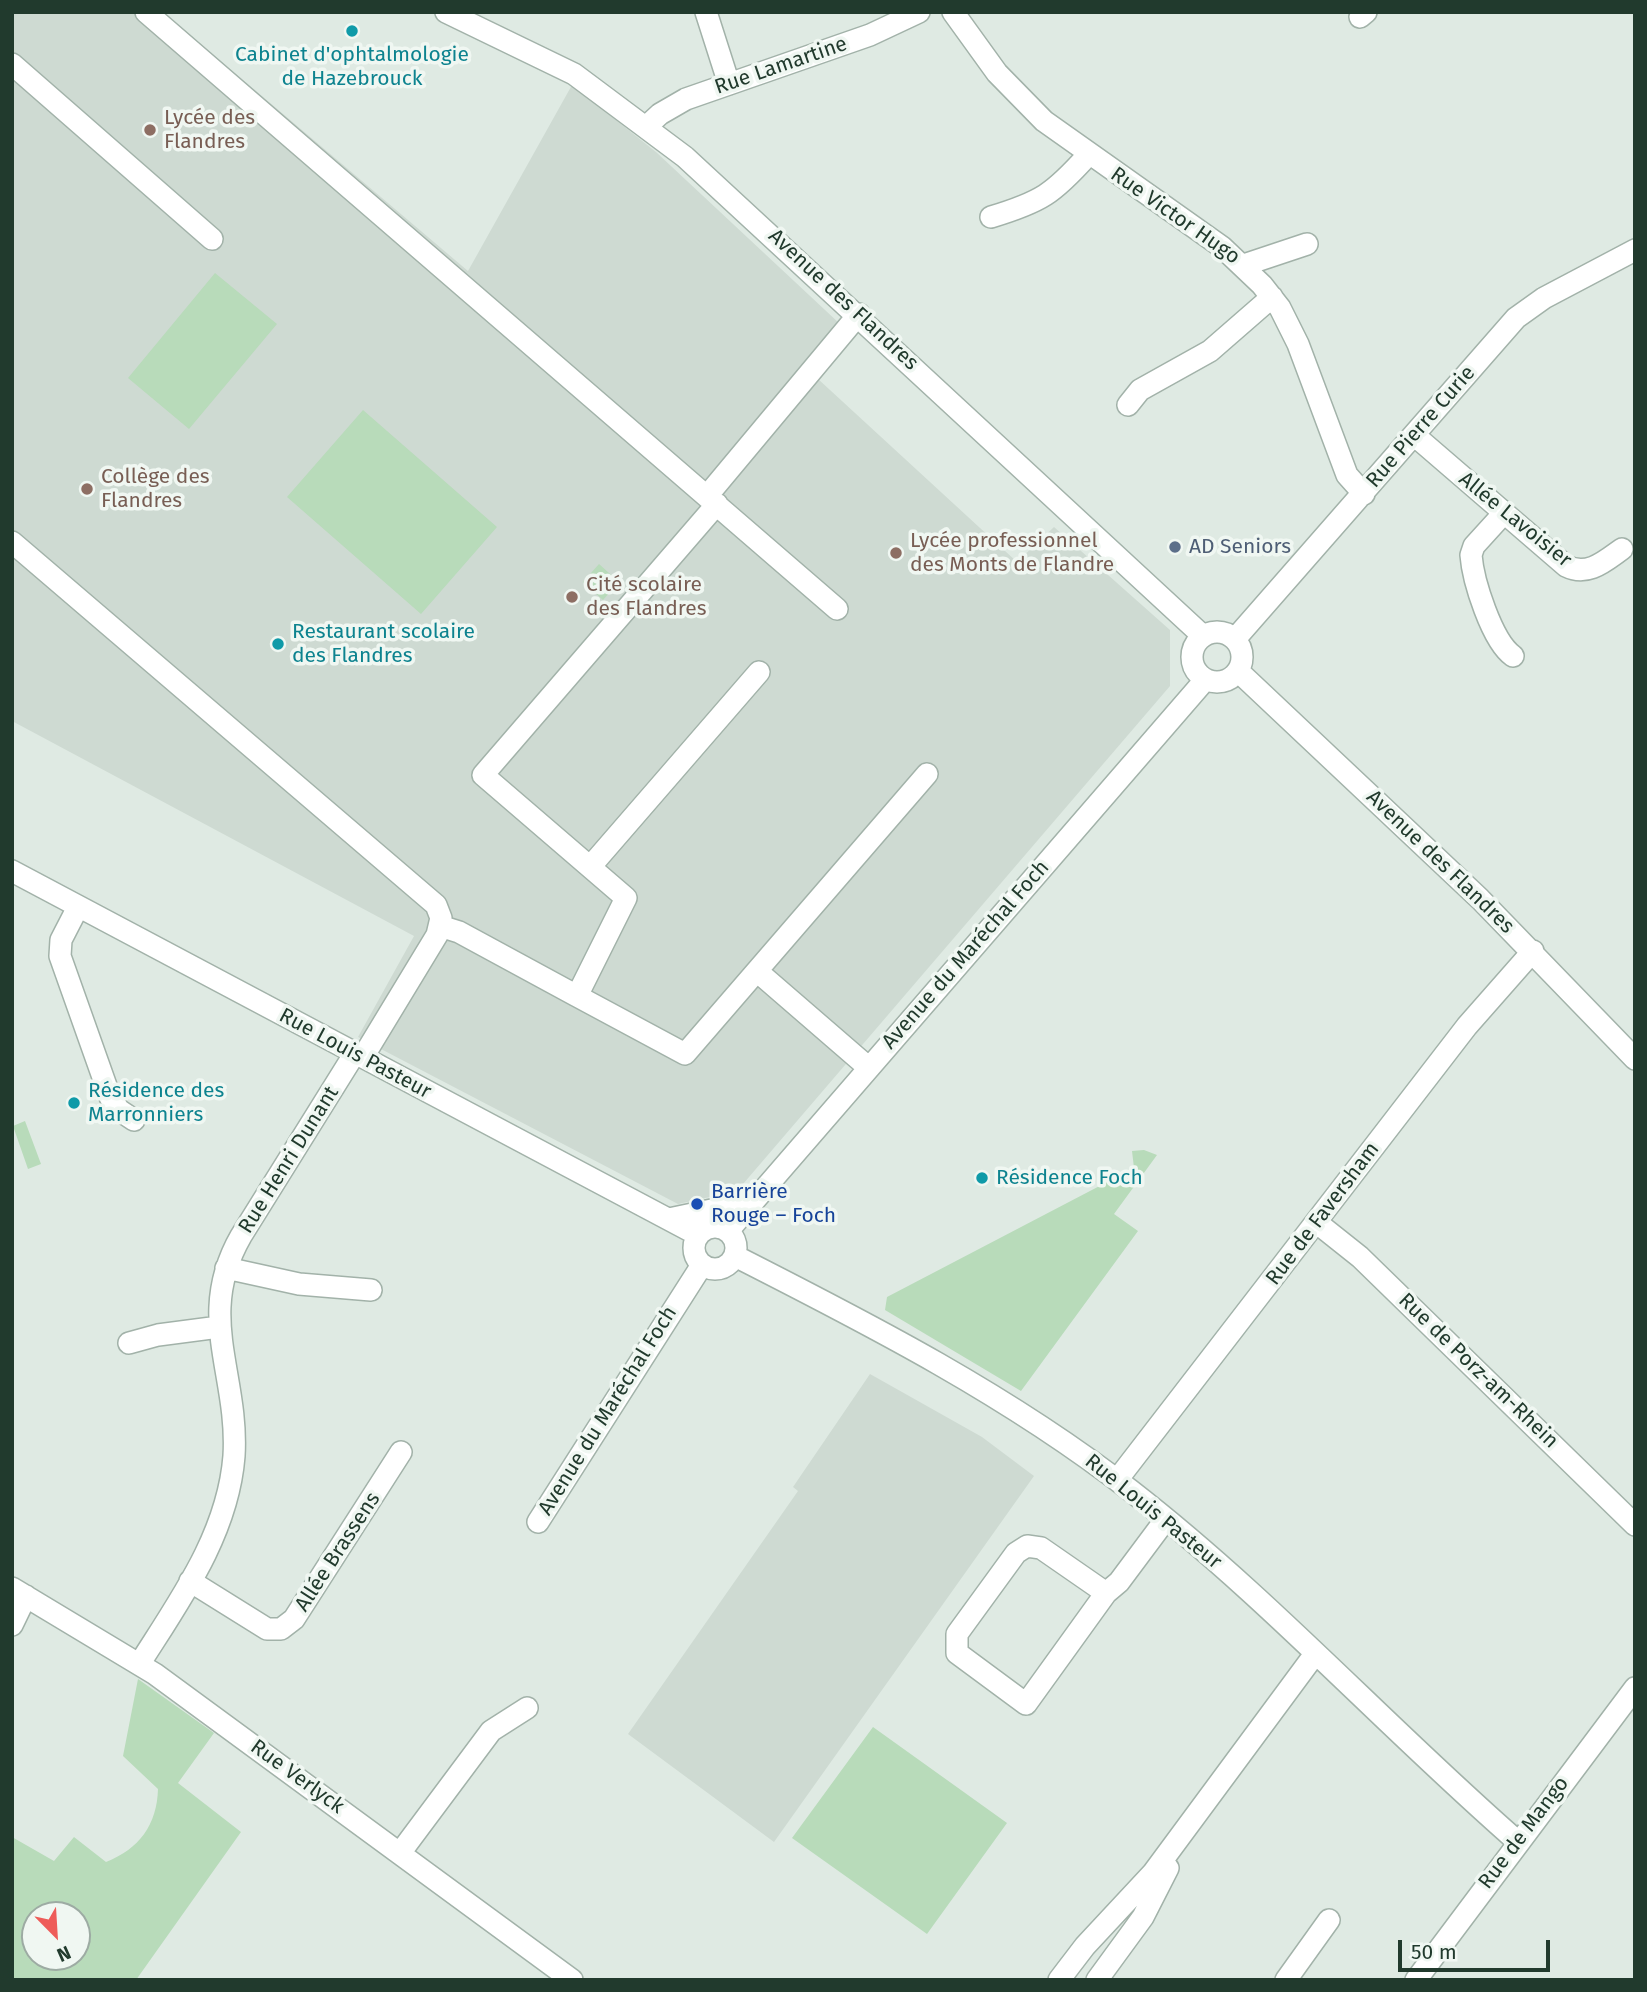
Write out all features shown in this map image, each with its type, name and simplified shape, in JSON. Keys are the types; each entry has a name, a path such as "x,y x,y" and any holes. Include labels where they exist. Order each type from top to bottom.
{"street":[{"path":"146,12 837,609"},
{"name":"Avenue des Flandres","path":"446,12 574,74 647,126 701,170 1203,636"},
{"path":"706,12 729,84"},
{"name":"Rue Victor Hugo","path":"953,12 1019,98 1088,155 1244,265 1272,297 1298,344 1347,475 1364,494"},
{"name":"Rue Lamartine","path":"647,126 676,103 870,35 912,14"},
{"path":"12,64 212,239"},
{"path":"991,217 1030,205 1050,194 1088,155"},
{"path":"1244,265 1307,244"},
{"name":"Rue Pierre Curie","path":"1234,639 1523,312 1635,250"},
{"path":"1128,405 1140,390 1210,351 1272,297"},
{"path":"577,996 626,898 483,775 713,500 859,314"},
{"name":"Allée Lavoisier","path":"1414,435 1572,569 1589,569 1622,549"},
{"path":"1504,513 1474,546 1471,555 1496,636 1505,650 1513,656"},
{"path":"12,542 431,900 439,912 440,926 459,932 685,1054 927,774"},
{"path":"1217,632 1234,639 1242,654 1238,671 1225,681 1205,680 1195,671 1191,659 1194,646 1203,636 1217,632"},
{"name":"Avenue des Flandres","path":"1238,671 1532,951 1635,1059"},
{"path":"590,867 759,672"},
{"name":"Avenue du Maréchal Foch","path":"727,1231 1205,680"},
{"name":"Rue Louis Pasteur","path":"12,872 698,1236"},
{"path":"78,906 61,940 61,963 110,1097 119,1111 134,1120"},
{"name":"Rue Henri Dunant","path":"140,1663 190,1581 219,1524 232,1475 233,1412 219,1327 218,1300 226,1268 245,1230 440,926"},
{"name":"Rue de Faversham","path":"1117,1480 1466,1026 1532,951"},
{"path":"758,972 869,1068"},
{"path":"669,1219 754,1201"},
{"name":"Rue de Porz-am-Rhein","path":"1316,1222 1360,1256 1635,1525"},
{"path":"710,1227 727,1231 736,1242 735,1256 722,1268 712,1269 702,1265 694,1252 698,1236 710,1227"},
{"name":"Rue Louis Pasteur","path":"735,1256 984,1390 1117,1480 1166,1519 1518,1842"},
{"name":"Avenue du Maréchal Foch","path":"538,1522 702,1265"},
{"path":"226,1268 299,1283 371,1290"},
{"path":"129,1343 158,1335 219,1327"},
{"name":"Allée Brassens","path":"190,1581 267,1629 286,1627 294,1619 401,1452"},
{"path":"1106,1593 1041,1548 1027,1546 1016,1553 957,1634 957,1653 1026,1704 1106,1593 1119,1582 1166,1519"},
{"path":"12,1625 19,1592"},
{"name":"Rue Verlyck","path":"19,1592 140,1663 572,1980"},
{"path":"1059,1980 1179,1841 1315,1654"},
{"name":"Rue de Mango","path":"1416,1980 1635,1688"},
{"path":"400,1853 491,1731 527,1708"},
{"path":"1097,1980 1135,1929 1157,1892 1179,1841"},
{"path":"1119,1910 1135,1929"},
{"path":"1286,1980 1329,1920"}],"shaded area":[{"name":"Cité scolaire des Flandres","path":"12,12 163,12 468,271 572,85 656,152 840,324 805,367 1017,562 1054,527 1170,630 1170,686 737,1191 678,1204 358,1037 414,936 12,721"},
{"path":"870,1374 982,1437 1034,1476 774,1842 628,1734 798,1491 793,1487"}],"green space":[{"path":"215,273 277,324 189,429 128,378"},
{"path":"363,410 497,527 421,614 287,497"},
{"path":"599,564 619,582 603,600 583,582"},
{"path":"25,1121 41,1164 28,1169 13,1126"},
{"path":"1144,1150 1157,1155 1114,1214 1138,1231 1021,1391 885,1310 887,1297 1134,1168 1132,1151"},
{"path":"138,1679 214,1733 178,1783 241,1832 136,1980 12,1980 12,1837 54,1861 74,1837 106,1862 128,1850 144,1834 154,1814 158,1789 123,1756"},
{"path":"873,1727 1007,1823 927,1934 792,1838"}],"place":[{"name":"Cabinet d'ophtalmologie de Hazebrouck","path":"352,31"},
{"name":"Lycée des Flandres","path":"150,130"},
{"name":"Collège des Flandres","path":"87,489"},
{"name":"AD Seniors","path":"1175,547"},
{"name":"Lycée professionnel des Monts de Flandre","path":"896,553"},
{"name":"Cité scolaire des Flandres","path":"572,597"},
{"name":"Restaurant scolaire des Flandres","path":"278,644"},
{"name":"Résidence des Marronniers","path":"74,1103"},
{"name":"Résidence Foch","path":"982,1178"},
{"name":"Barrière Rouge – Foch","path":"697,1204"}]}
